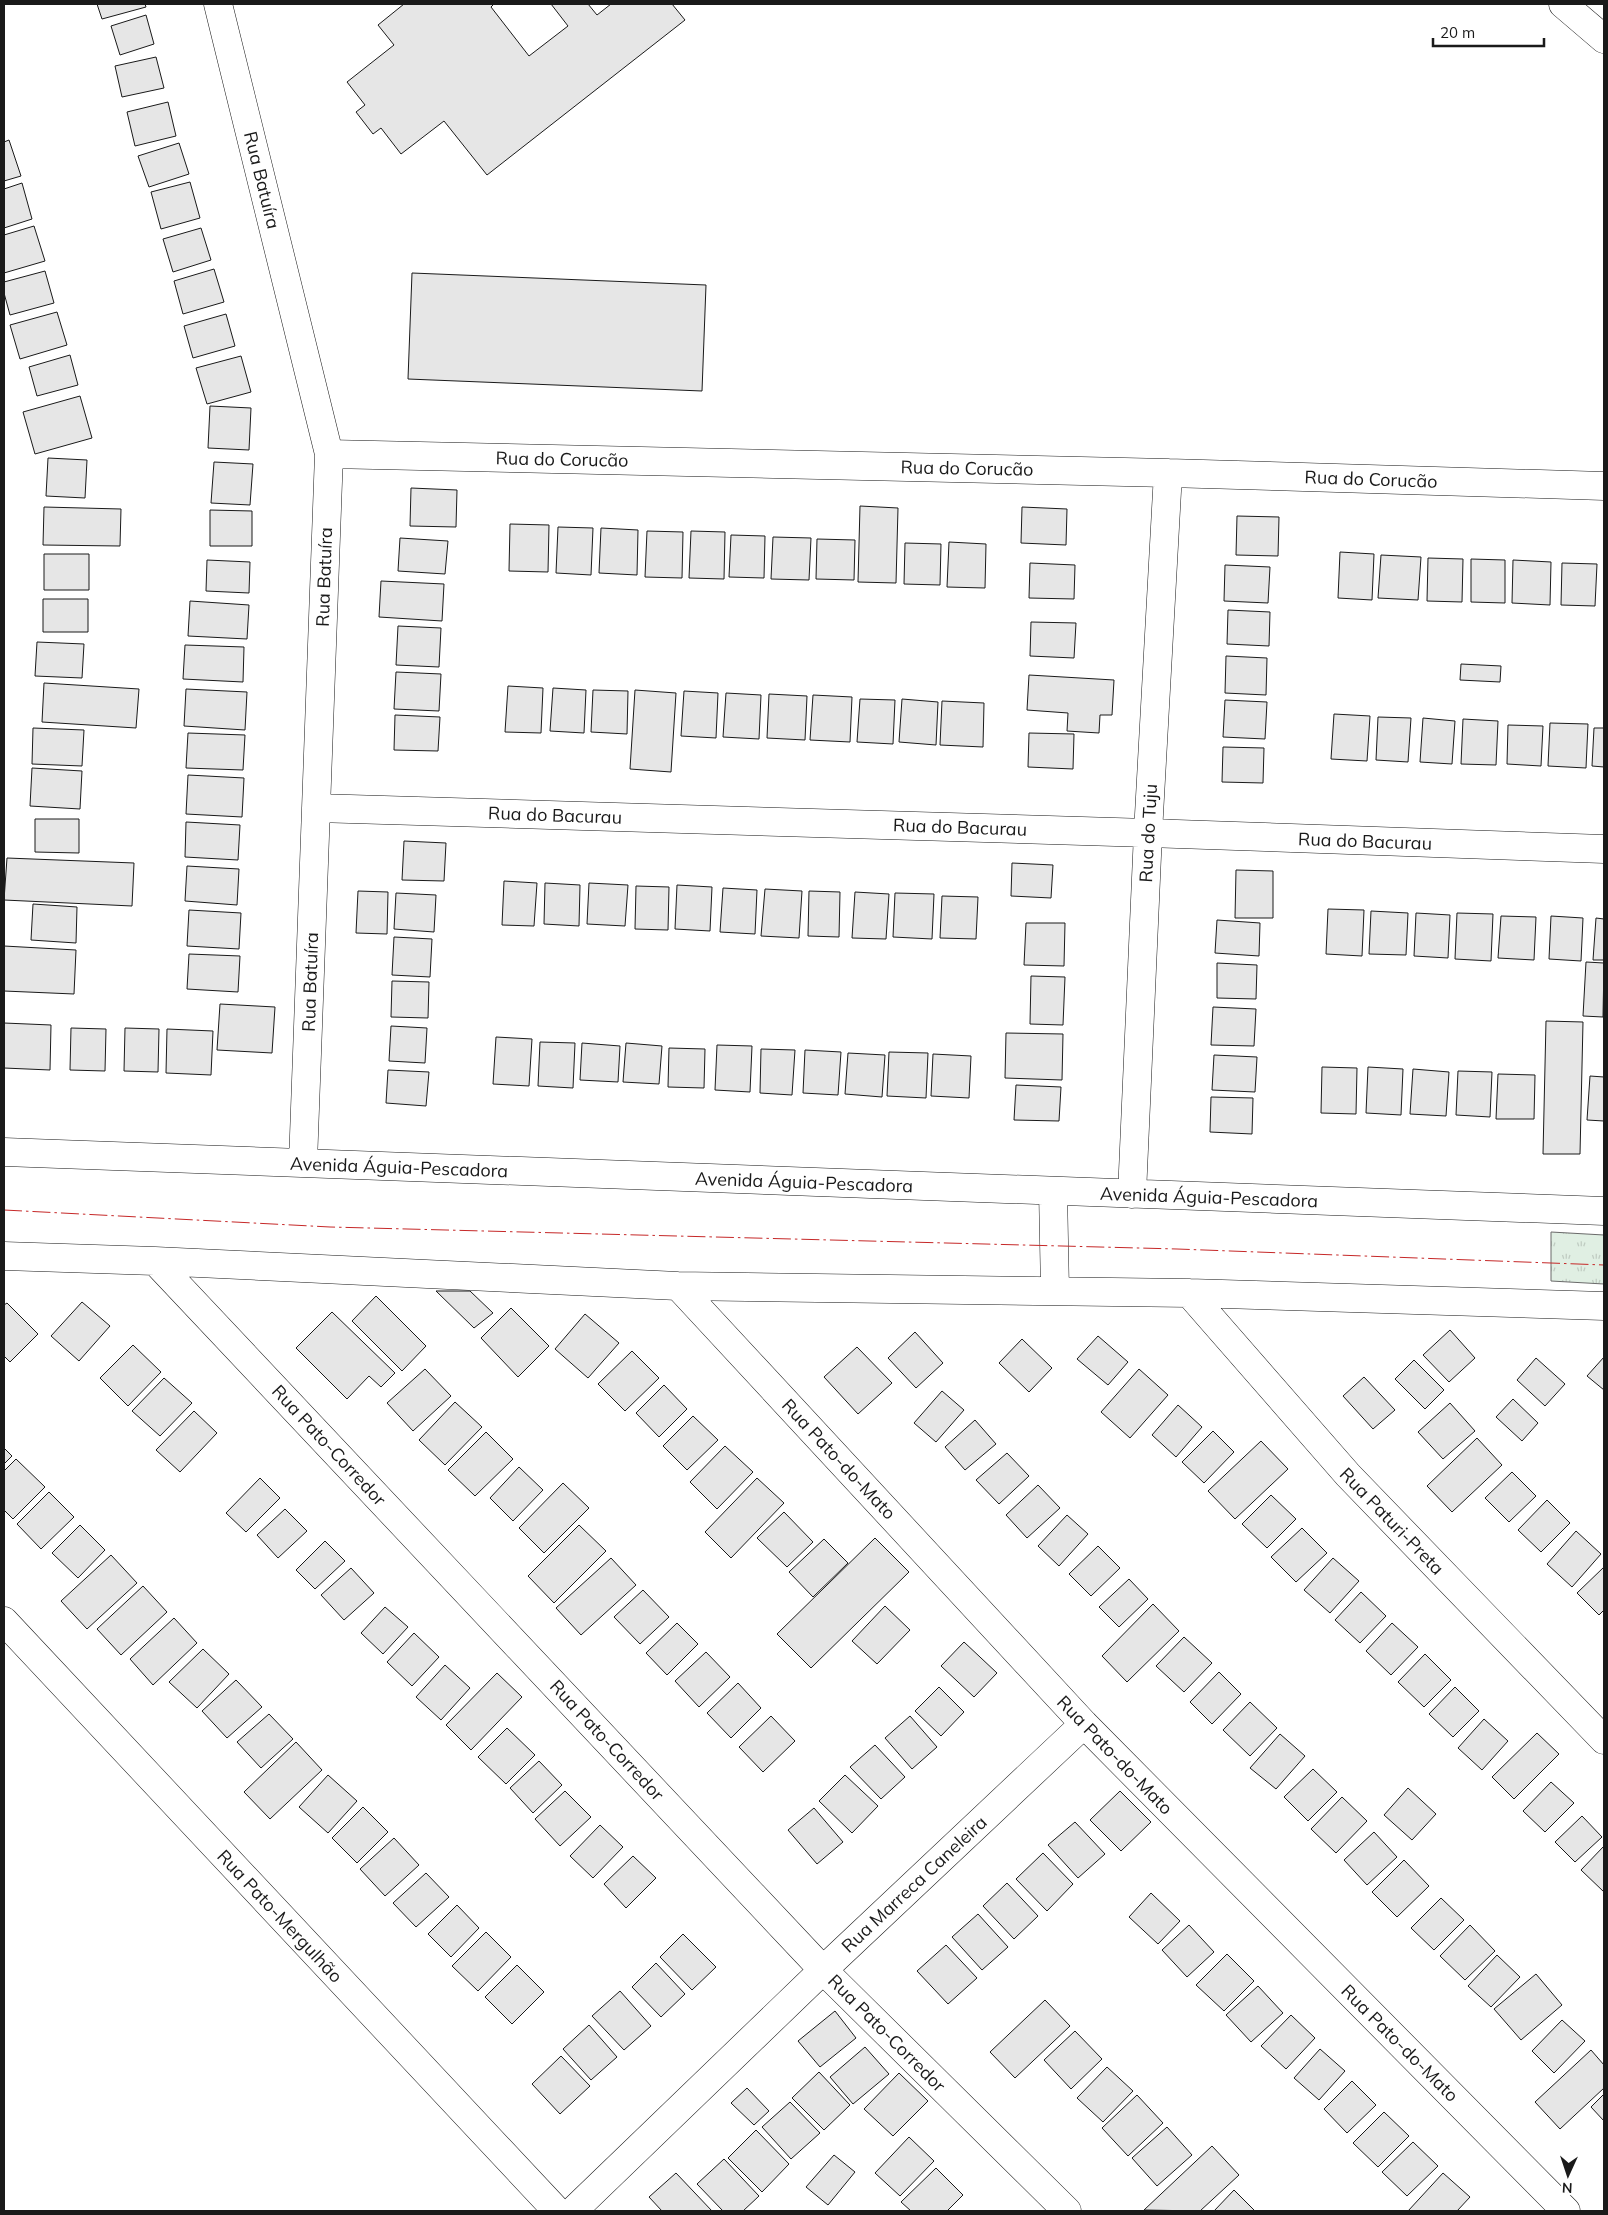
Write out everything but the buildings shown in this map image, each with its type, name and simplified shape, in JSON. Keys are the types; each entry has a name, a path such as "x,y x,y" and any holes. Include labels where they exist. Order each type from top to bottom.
{"street":[{"name":"Rua Batuíra","path":"218,4 329,454 304,1163"},
{"path":"1563,4 1604,39"},
{"name":"Rua do Corucão","path":"329,454 1168,473 1604,486"},
{"name":"Rua do Tuju","path":"1132,1194 1148,833 1168,473"},
{"name":"Rua do Bacurau","path":"316,808 1604,849"},
{"name":"Avenida Águia-Pescadora","path":"4,1152 1604,1212"},
{"path":"1054,1191 1055,1291"},
{"path":"4,1256 155,1261 678,1286 1190,1293 1604,1306"},
{"name":"Rua Pato-Corredor","path":"155,1261 824,1970 1067,2211"},
{"name":"Rua Pato-do-Mato","path":"678,1286 1084,1724 1566,2211"},
{"name":"Rua Paturi-Preta","path":"1190,1293 1348,1475 1604,1740"},
{"name":"Rua Pato-Mergulhão","path":"4,1620 556,2211"},
{"name":"Rua Marreca Caneleira","path":"574,2211 824,1970 1084,1724"}],"green space":[{"path":"1551,1232 1604,1235 1604,1284 1551,1281"}],"power":[{"path":"4,1210 330,1227 1177,1249 1604,1265"}]}
